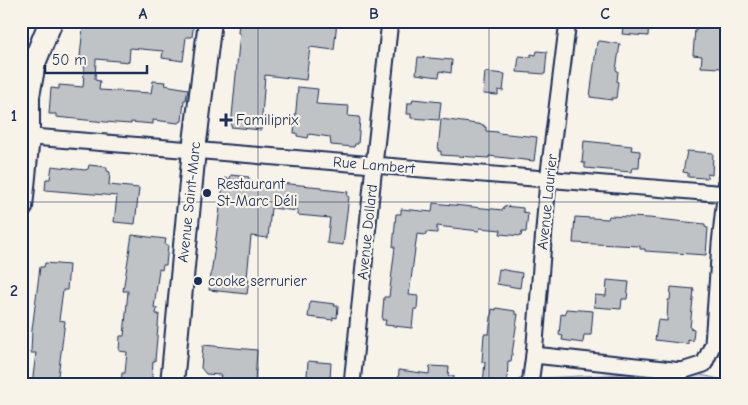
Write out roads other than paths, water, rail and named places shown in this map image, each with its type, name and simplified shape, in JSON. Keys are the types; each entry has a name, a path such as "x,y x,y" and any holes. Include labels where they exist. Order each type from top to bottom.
{"main road":[{"path":"21,207 28,96 34,63 51,21"},
{"name":"Avenue Saint-Marc","path":"172,384 194,150 210,21"}],"street":[{"name":"Avenue Dollard","path":"352,384 390,21"},
{"name":"Avenue Laurier","path":"530,384 548,180 568,21"},
{"name":"Rue Lambert","path":"25,136 726,194"},
{"path":"534,355 682,371 704,364 713,344 727,179"}],"place":[{"name":"Familiprix","path":"226,120"},
{"name":"Restaurant St-Marc Déli","path":"207,193"},
{"name":"cooke serrurier","path":"198,281"}]}
